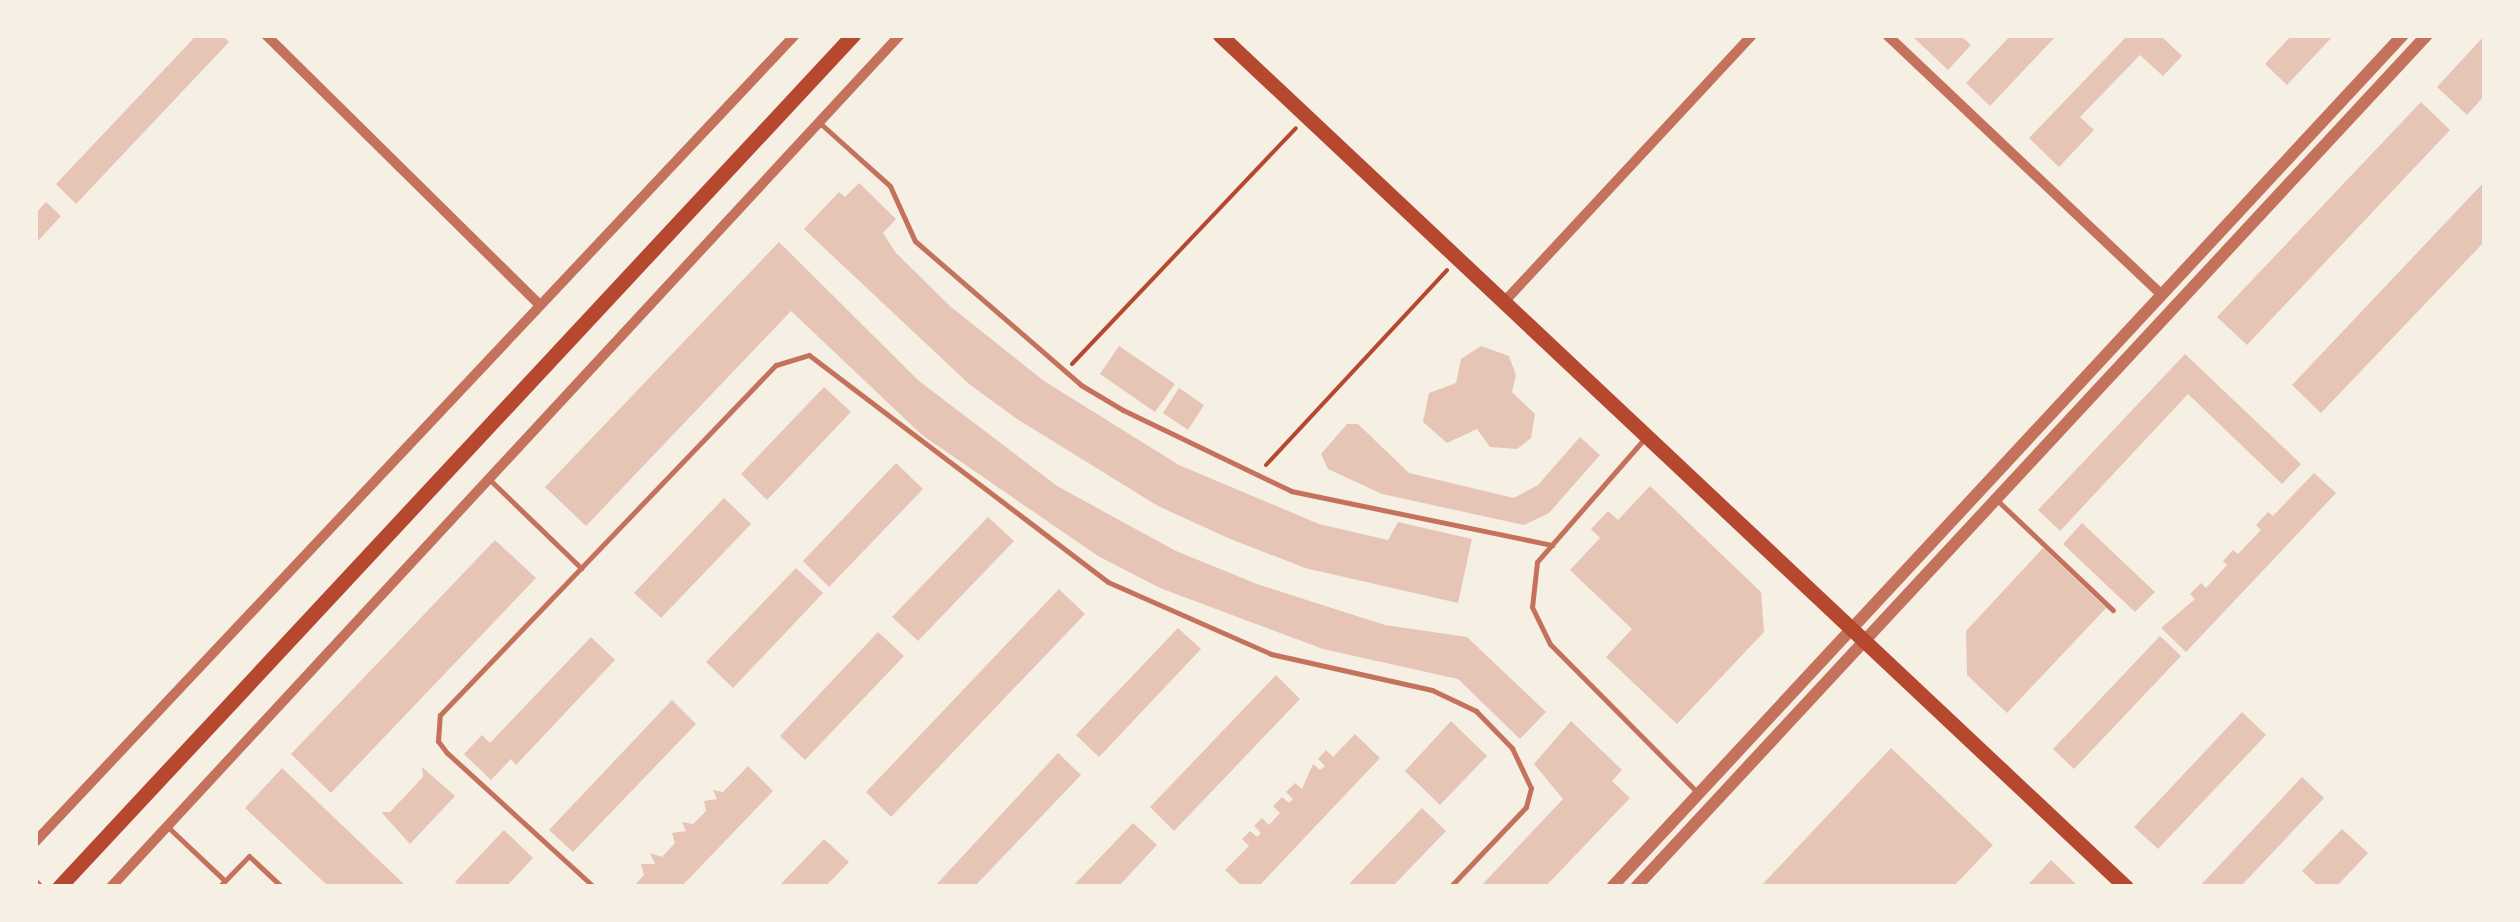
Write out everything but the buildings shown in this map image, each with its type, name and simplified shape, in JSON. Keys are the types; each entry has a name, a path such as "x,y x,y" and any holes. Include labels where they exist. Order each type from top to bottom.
{"main road":[{"path":"59,887 853,35"},
{"path":"1220,35 1852,625 2126,887"}],"street":[{"path":"266,35 538,304"},
{"path":"35,842 795,35"},
{"path":"111,887 900,35"},
{"path":"1504,302 1752,35"},
{"path":"1887,35 2160,294"},
{"path":"1612,887 2403,35"},
{"path":"1636,887 1864,637 2427,35"}],"lane":[{"path":"819,122 890,186 915,241 1066,372 1136,418 1256,476 1334,503 1552,546"},
{"path":"594,887 446,752 437,728 440,715 776,365 809,355 1108,582 1271,654 1432,690 1476,712 1512,748 1531,788 1526,807 1450,887"},
{"path":"1647,434 1552,546 1530,586 1536,624 1698,793"},
{"path":"489,479 581,568"},
{"path":"1994,497 2112,610"},
{"path":"167,826 222,884 249,856 282,887"}],"path":[{"path":"1066,372 1308,116"},
{"path":"1256,476 1458,259"}]}
